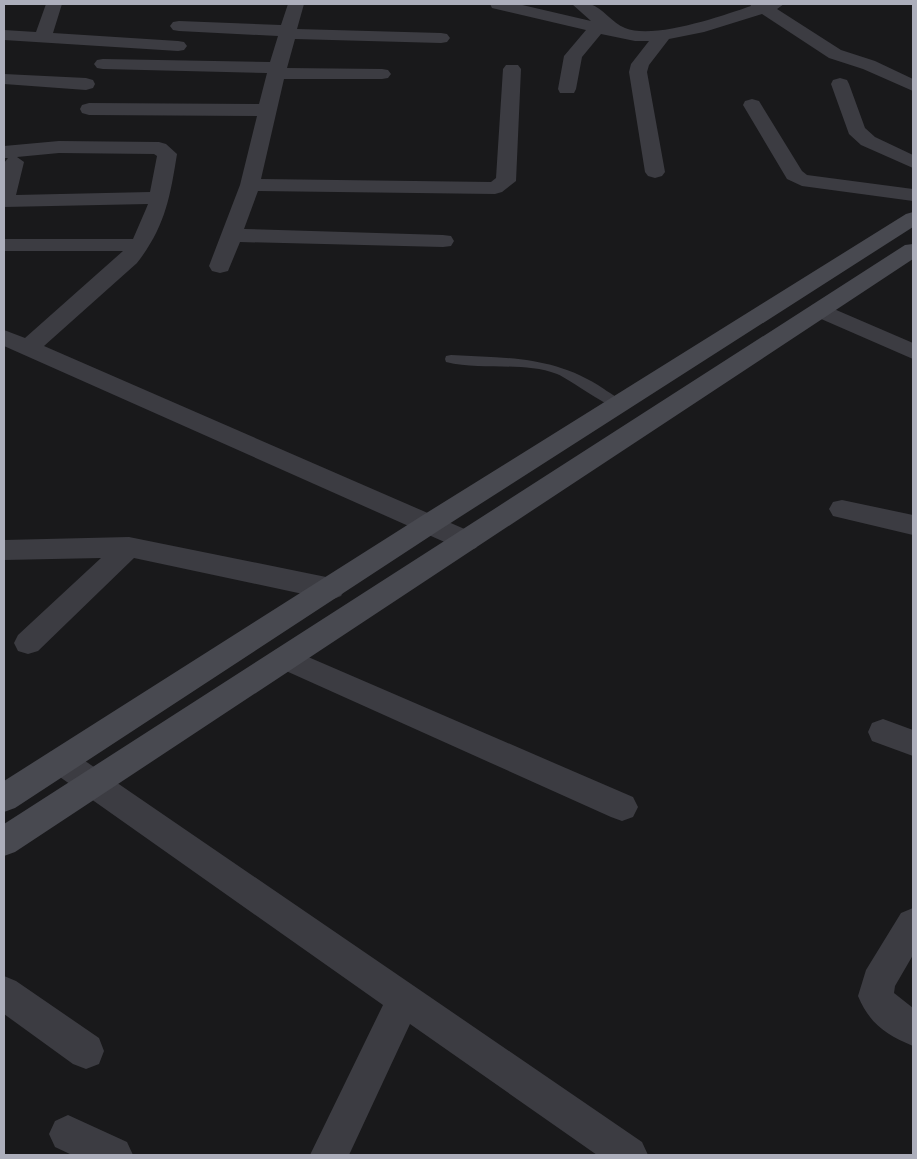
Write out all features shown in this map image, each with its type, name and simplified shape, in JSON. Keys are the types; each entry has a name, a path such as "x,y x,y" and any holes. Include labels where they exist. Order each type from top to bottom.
{"street":[{"path":"43,38 54,4"},
{"path":"220,266 250,184 276,71 296,4"},
{"path":"498,4 638,36 663,36 769,5 835,54 869,65 913,86"},
{"path":"580,4 622,33"},
{"path":"179,26 288,33 441,38"},
{"path":"567,89 573,56 597,28"},
{"path":"4,35 178,46"},
{"path":"655,172 638,72 640,64 663,36"},
{"path":"102,64 382,74"},
{"path":"250,184 495,188 502,185 506,181 512,69"},
{"path":"6,81 86,84"},
{"path":"840,84 856,130 868,141 913,162"},
{"path":"752,105 794,175 802,180 913,195"},
{"path":"89,109 267,110"},
{"path":"29,347 129,258 140,245 155,220 167,154 159,148 59,147 9,157 4,201 158,198"},
{"path":"4,798 331,589 429,524 619,406 913,218"},
{"path":"232,235 443,241"},
{"path":"4,245 140,245"},
{"path":"4,842 913,250"},
{"path":"823,275 851,290"},
{"path":"820,310 913,352"},
{"path":"4,337 467,541"},
{"path":"842,509 913,525"},
{"path":"4,550 129,547 331,589"},
{"path":"28,643 129,547"},
{"path":"286,658 622,807"},
{"path":"882,732 913,743"},
{"path":"62,761 629,1155"},
{"path":"913,924 878,982 876,996 884,1009 913,1028"},
{"path":"4,993 86,1051"},
{"path":"328,1155 404,999"},
{"path":"68,1134 114,1155"}],"lane":[{"path":"450,359 537,366 555,370 573,376 619,406"}]}
